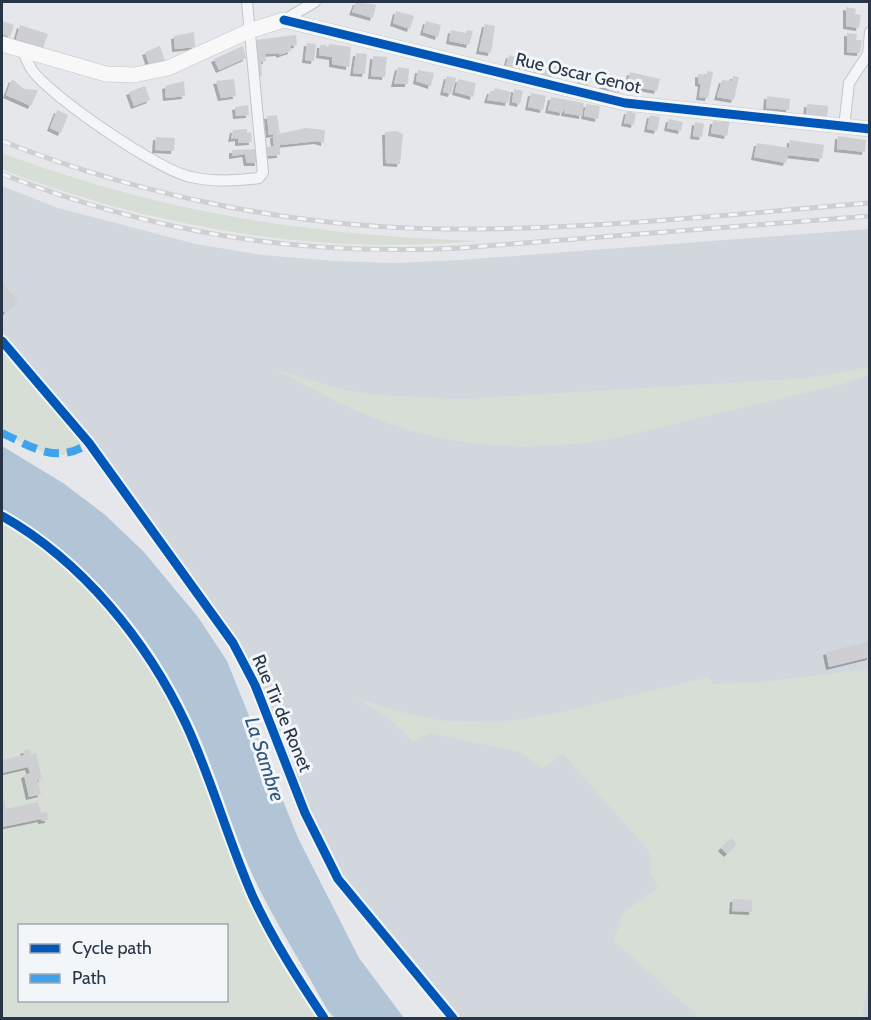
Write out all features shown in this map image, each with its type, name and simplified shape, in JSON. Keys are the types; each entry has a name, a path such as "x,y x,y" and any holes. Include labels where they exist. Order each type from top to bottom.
{"street":[{"path":"22,50 33,72 79,112 153,161 189,177 236,181 259,178 263,172 247,2"},
{"path":"2,44 106,74 134,75 168,68 249,31 284,20 315,2"},
{"name":"Rue Oscar Genot","path":"284,20 625,103 870,129"},
{"path":"844,127 849,83 868,54 870,32"},
{"name":"Rue Tir de Ronet","path":"2,341 95,452 223,627 255,685 305,813 338,879 453,1018"}],"shaded area":[{"path":"2,153 61,174 120,191 178,206 236,217 354,233 478,241 359,244 299,240 182,223 68,193 11,173 2,169"},
{"path":"2,186 58,208 196,244 262,255 334,261 395,263 461,260 869,229 869,1018 461,1018 388,934 341,873 310,813 256,677 204,592 92,439 2,335"},
{"path":"2,351 34,378 89,443 64,455 43,452 2,433"},
{"path":"869,367 869,375 842,384 620,437 562,445 533,446 475,443 418,433 360,412 274,369 344,390 377,395 461,399 808,378"},
{"path":"2,516 31,534 85,580 110,606 152,663 170,693 197,750 272,947 316,1018 2,1018"},
{"path":"869,669 870,970 862,1018 700,1018 614,941 623,913 658,888 650,871 650,852 563,754 543,768 520,752 430,733 413,742 394,723 359,699 416,716 447,721 500,722 562,712 709,677 712,684 762,682"}],"water":[{"name":"La Sambre","path":"2,446 63,483 104,514 143,551 198,617 227,661 298,838 359,958 404,1018 335,1018 328,1011 257,885 197,731 162,665 117,604 92,577 64,552 2,510"}],"building":[{"path":"356,2 376,5 373,18 352,12"},
{"path":"846,7 856,9 855,14 861,15 859,28 846,26"},
{"path":"396,11 414,16 410,29 393,23"},
{"path":"2,21 14,25 10,37 2,34"},
{"path":"426,21 441,25 438,37 423,32"},
{"path":"485,24 495,26 491,53 479,51"},
{"path":"20,25 48,34 43,48 16,39"},
{"path":"451,30 466,33 467,30 473,31 469,45 449,41"},
{"path":"194,32 195,47 175,49 174,36"},
{"path":"847,33 857,34 856,40 862,40 860,53 847,52"},
{"path":"296,35 297,45 290,46 291,51 279,55 279,53 265,54 266,61 261,62 262,76 255,77 255,40"},
{"path":"307,43 316,44 314,61 305,60"},
{"path":"329,44 351,47 349,67 332,64 332,57 319,55 320,45 326,45 328,49"},
{"path":"160,46 165,61 150,67 145,52"},
{"path":"243,46 246,58 219,70 214,59"},
{"path":"356,53 367,54 365,74 353,73"},
{"path":"509,55 521,59 520,70 506,66"},
{"path":"373,56 387,57 385,77 371,76"},
{"path":"530,57 558,65 555,77 527,71"},
{"path":"398,67 409,69 408,84 394,84"},
{"path":"418,70 434,73 431,86 416,81"},
{"path":"582,71 592,74 588,86 579,84"},
{"path":"707,71 713,72 708,98 699,97 701,84 698,83 698,74 707,75"},
{"path":"630,72 660,79 657,91 627,85"},
{"path":"606,73 615,76 614,81 622,84 619,95 602,86"},
{"path":"447,76 456,78 451,94 443,92"},
{"path":"733,76 739,77 734,100 717,97 722,80 732,81"},
{"path":"12,79 24,89 38,90 31,106 6,95"},
{"path":"234,79 236,96 221,98 216,81"},
{"path":"458,79 476,83 473,97 455,92"},
{"path":"184,81 185,96 166,98 165,86"},
{"path":"145,86 150,100 134,106 129,92"},
{"path":"495,88 511,92 508,103 487,100 490,91 494,91"},
{"path":"514,89 523,91 520,104 512,102"},
{"path":"531,93 546,96 543,110 528,107"},
{"path":"767,96 790,99 789,110 766,108"},
{"path":"551,97 584,103 582,116 564,113 565,107 562,113 548,110"},
{"path":"586,104 600,106 598,119 584,116"},
{"path":"807,104 828,106 827,118 806,116"},
{"path":"248,105 249,115 236,116 235,107"},
{"path":"57,110 68,115 61,133 50,128"},
{"path":"627,111 636,113 634,125 624,123"},
{"path":"277,115 280,133 269,135 267,116"},
{"path":"650,115 660,117 657,131 647,129"},
{"path":"669,119 683,122 681,131 667,128"},
{"path":"723,119 730,120 727,136 711,133 713,121 722,122"},
{"path":"695,122 704,124 702,137 693,136"},
{"path":"306,128 325,130 324,143 317,141 280,145 280,155 267,156 266,147 274,146 273,135"},
{"path":"247,129 247,133 251,132 252,142 238,143 238,138 231,139 233,130"},
{"path":"396,131 403,134 400,164 386,163 385,132"},
{"path":"838,136 866,140 865,152 837,149"},
{"path":"156,137 175,138 174,151 155,150"},
{"path":"790,140 824,145 822,159 788,155 786,163 754,157 757,143 789,148"},
{"path":"256,149 258,163 247,163 245,154 232,156 232,150"},
{"path":"2,282 18,301 5,313 2,310"},
{"path":"870,641 870,657 829,667 826,652"},
{"path":"30,749 31,755 36,753 42,779 37,780 41,794 29,797 24,775 30,773 28,767 2,773 2,760 24,755 23,751"},
{"path":"2,791 6,809 38,802 41,813 47,812 48,820 41,821 41,819 2,827"},
{"path":"731,838 737,844 727,854 721,848"},
{"path":"733,899 752,900 752,912 732,911"}],"railway":[{"path":"2,141 113,179 170,194 286,217 345,224 462,229 564,226 870,203"},
{"path":"2,174 115,212 170,225 283,244 341,248 399,250 460,248 870,216"}],"marked path":[{"path":"2,433 45,452 67,453 89,443"}],"cycle path":[{"path":"284,20 625,103 870,129"},
{"path":"2,341 89,443 233,643 255,685 305,813 338,879 453,1018"},
{"path":"2,516 31,534 85,580 132,634 152,663 186,724 253,897 286,959 324,1018"}]}
